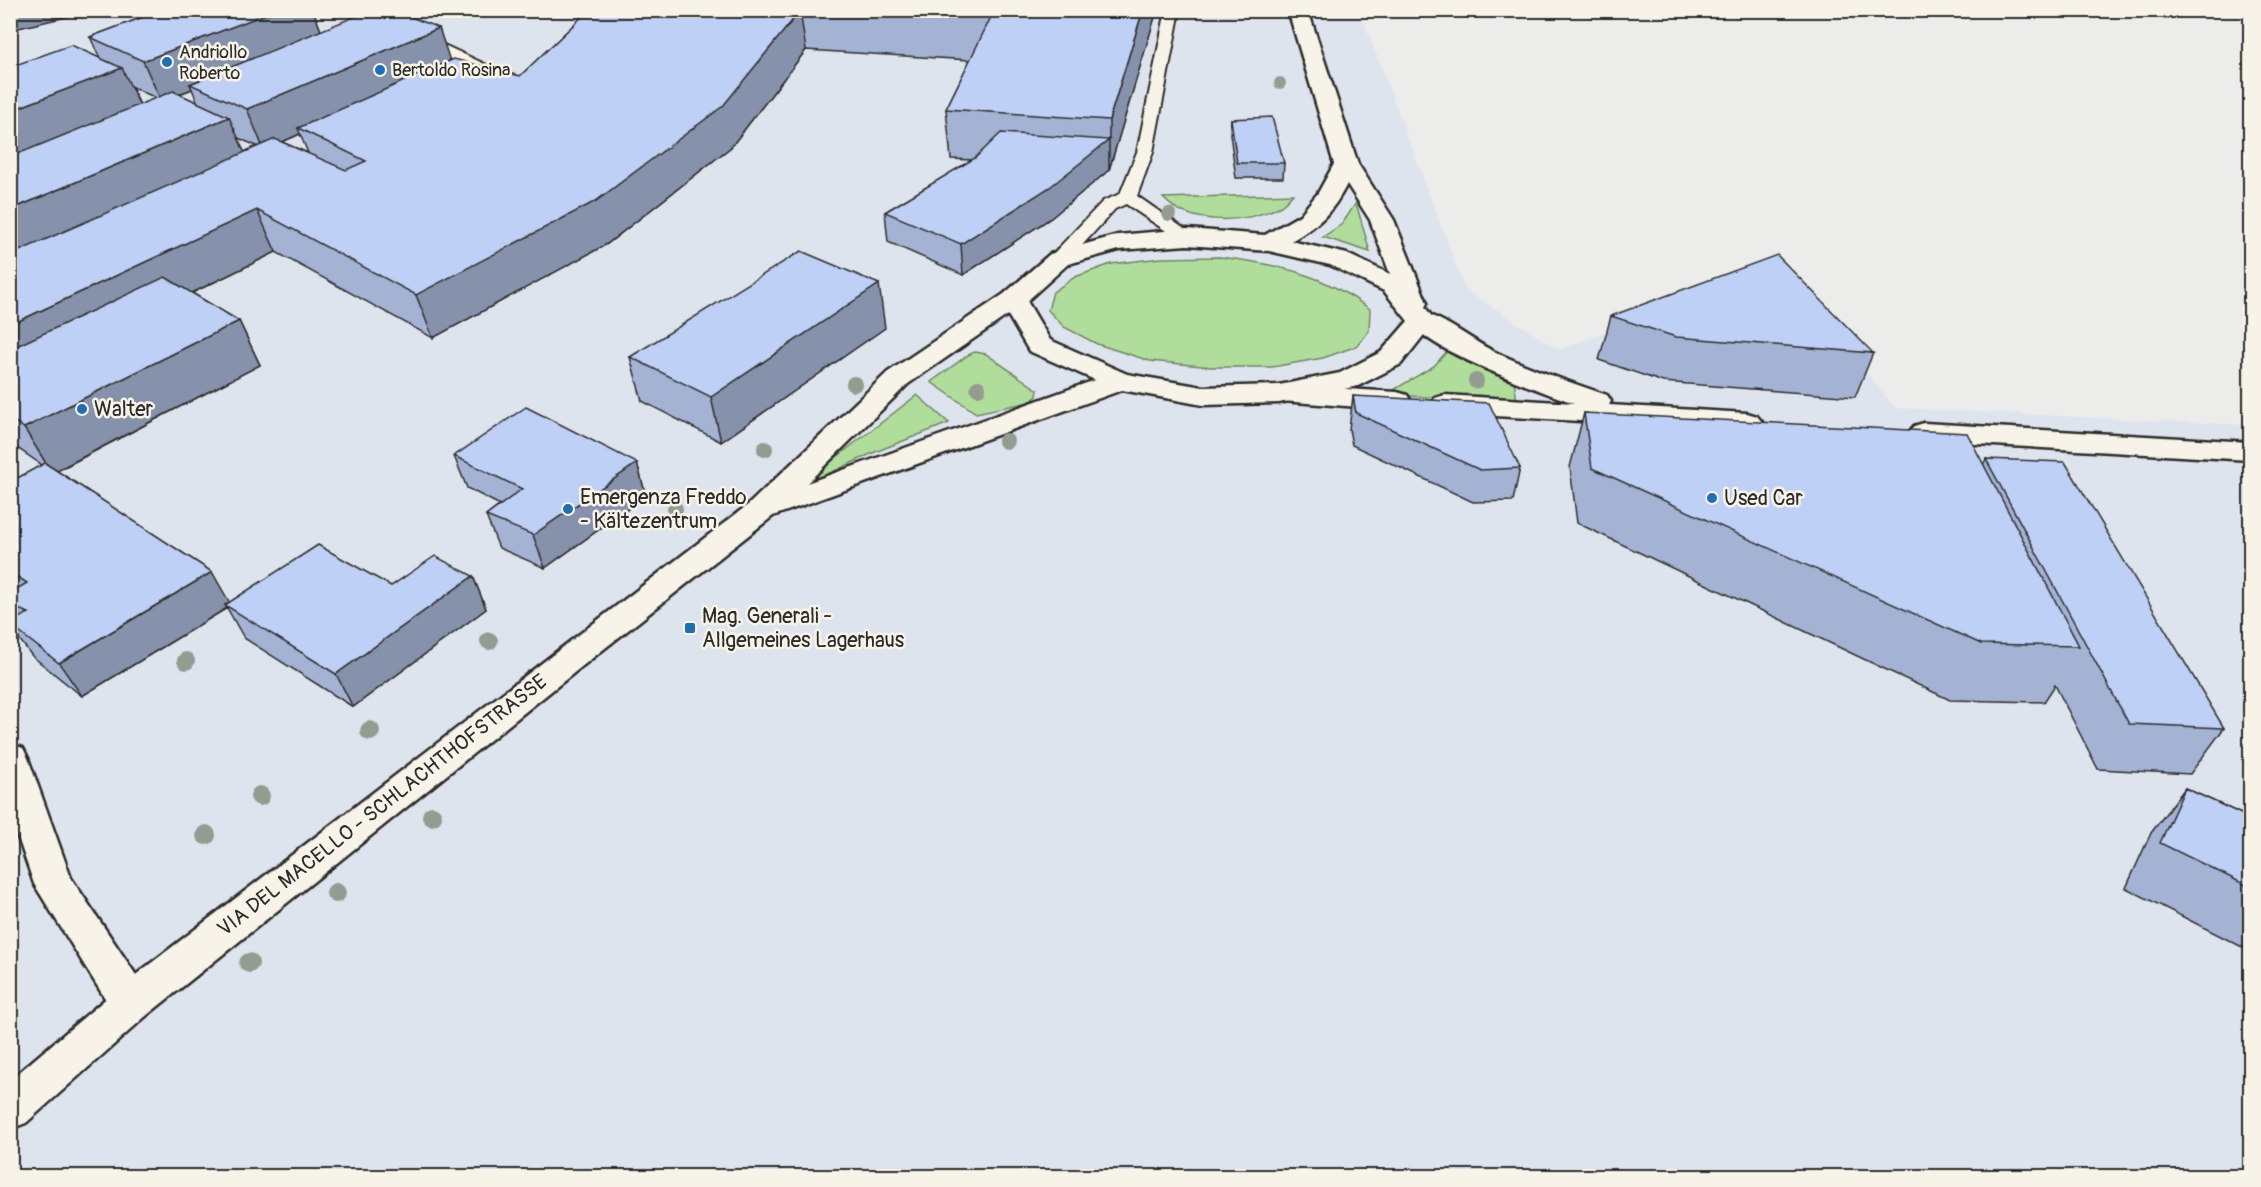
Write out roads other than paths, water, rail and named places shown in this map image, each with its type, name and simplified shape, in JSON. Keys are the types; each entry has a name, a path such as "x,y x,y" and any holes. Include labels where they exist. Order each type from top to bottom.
{"street":[{"path":"1279,394 1348,380 1374,367 1391,358 1422,321 1397,263 1383,220 1346,164 1298,10"},
{"path":"1269,243 1309,220 1329,196 1346,164"},
{"name":"VIA DEL MACELLO - SCHLACHTHOFSTRASSE","path":"10,1108 131,1003 583,647 760,511 898,378 1013,300 1059,259 1118,243 1187,237 1269,243 1338,259 1393,285 1422,321 1451,342 1538,381 1642,416"},
{"path":"1013,300 1039,345 1120,381 1203,396 1279,394 1770,423"},
{"name":"VIA DEL MACELLO - SCHLACHTHOFSTRASSE","path":"760,511 1120,381"},
{"path":"1899,431 2250,451"},
{"path":"10,758 54,884 131,1003"}],"lane":[{"path":"369,10 392,26 484,69 452,84"},
{"path":"1059,259 1108,205 1128,197 1145,153 1173,10"},
{"path":"370,35 392,26"},
{"path":"1128,197 1157,219 1187,237"}],"place":[{"name":"Andriollo Roberto","path":"167,62"},
{"name":"Bertoldo Rosina","path":"380,70"},
{"name":"Walter","path":"82,409"},
{"name":"Used Car","path":"1712,498"},
{"name":"Emergenza Freddo - Kältezentrum","path":"568,509"},
{"name":"Mag. Generali - Allgemeines Lagerhaus","path":"690,628"}]}
